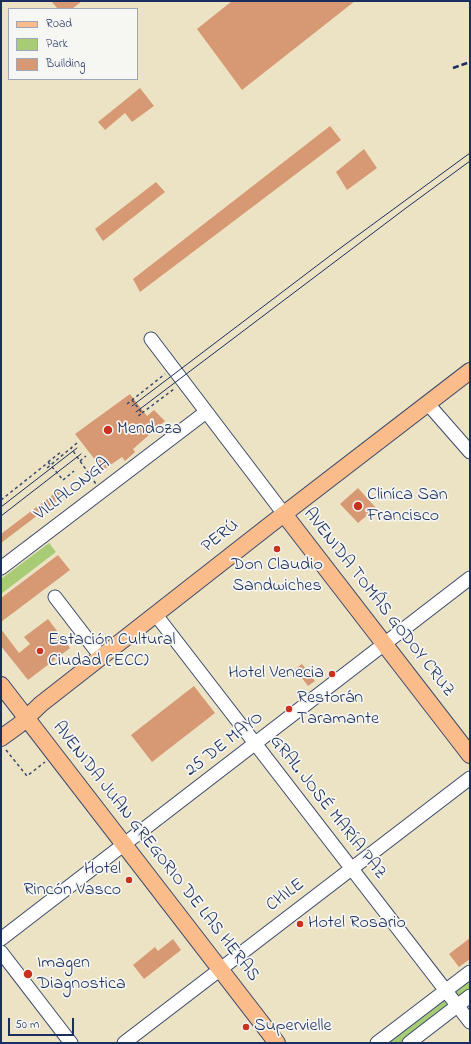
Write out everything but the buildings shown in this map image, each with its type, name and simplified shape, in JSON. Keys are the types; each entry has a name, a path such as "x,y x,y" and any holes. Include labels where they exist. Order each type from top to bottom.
{"main road":[{"name":"PERÚ","path":"3,743 41,704 470,371"},
{"name":"AVENIDA TOMÁS GODOY CRUZ","path":"284,514 470,755"},
{"name":"AVENIDA JUAN GREGORIO DE LAS HERAS","path":"1,685 277,1043"}],"street":[{"path":"151,339 284,514"},
{"path":"428,404 470,452"},
{"name":"VILLALONGA","path":"1,568 206,412"},
{"name":"25 DE MAYO","path":"1,939 470,578"},
{"path":"55,597 101,657"},
{"name":"GRAL. JOSÉ MARÍA PAZ","path":"156,615 470,1022"},
{"name":"CHILE","path":"124,1043 470,778"},
{"path":"1,952 71,1043"},
{"path":"377,1043 470,972"},
{"path":"409,1043 470,996"}],"path":[{"path":"127,404 179,376"},
{"path":"136,418 179,376"},
{"path":"132,400 142,413"},
{"path":"1,500 45,465 47,468 77,443"},
{"path":"71,448 101,492"},
{"path":"61,452 48,462 63,480 74,471"},
{"path":"80,461 86,456"},
{"path":"3,743 27,776 55,754"}],"green space":[{"path":"49,543 56,552 1,594 1,579"},
{"path":"470,972 470,996 409,1043 377,1043"}],"tram line":[{"path":"132,406 335,252 470,153"},
{"path":"136,412 470,161"},
{"path":"1,507 77,448"},
{"path":"1,516 81,454"}],"railway":[{"path":"453,68 470,62"}],"place":[{"name":"Mendoza","path":"108,430"},
{"name":"Cliníca San Francisco","path":"358,506"},
{"name":"Don Claudio Sandwiches","path":"277,549"},
{"name":"Estación Cultural Ciudad (ECC)","path":"40,651"},
{"name":"Hotel Venecia","path":"332,674"},
{"name":"Restorán Taramante","path":"289,709"},
{"name":"Hotel Rincón Vasco","path":"129,880"},
{"name":"Hotel Rosario","path":"300,924"},
{"name":"Imagen Diagnostica","path":"28,974"},
{"name":"Supervielle","path":"246,1027"}]}
